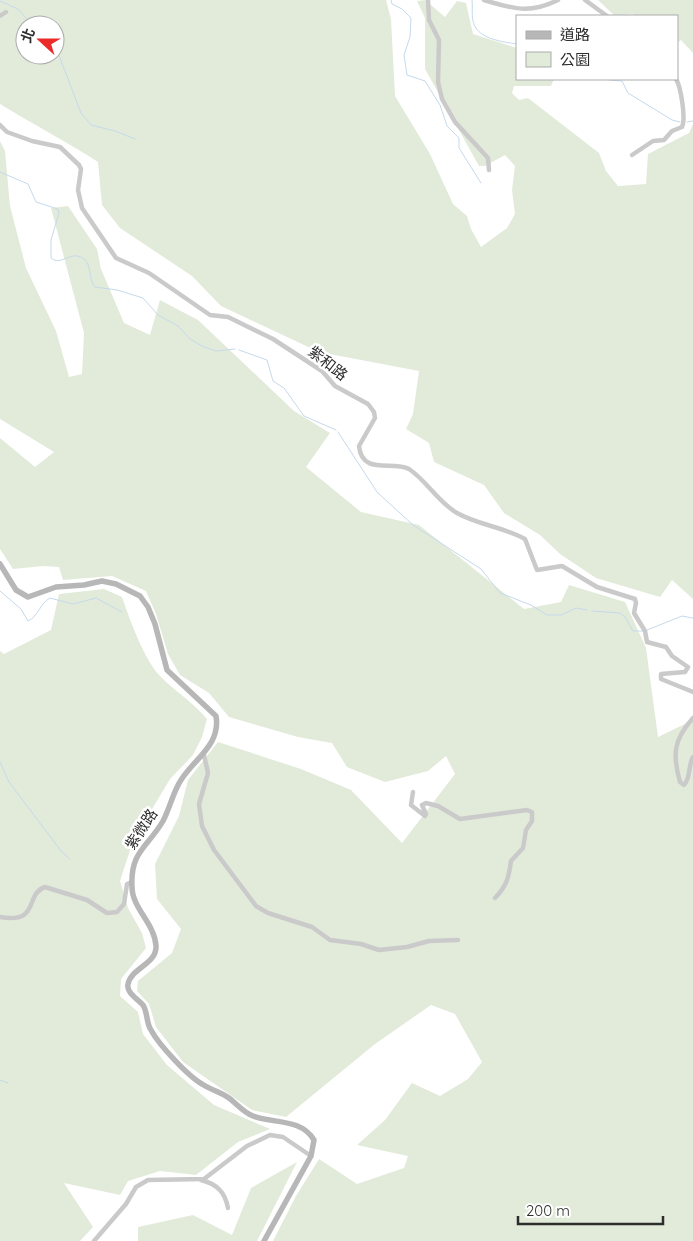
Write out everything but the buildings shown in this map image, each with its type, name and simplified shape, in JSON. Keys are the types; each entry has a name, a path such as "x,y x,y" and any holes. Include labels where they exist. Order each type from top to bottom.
{"street":[{"path":"428,0 430,20 439,40 438,82 442,99 455,122 488,158 489,170"},
{"path":"484,0 525,10 545,7 558,0"},
{"path":"585,0 606,15"},
{"path":"0,16 6,12"},
{"path":"632,155 653,141 664,140 672,131 679,129 683,124 680,85 677,80"},
{"name":"紫和路","path":"0,124 7,132 32,141 60,147 79,164 81,169 78,190 80,203 116,258 149,273 210,315 228,318 273,339 322,371 341,391 368,404 372,408 375,418 359,446 362,455 370,463 377,466 408,469 457,513 523,537 528,542 537,570 562,566 589,583 635,598 634,613 644,630 647,642 666,647 672,656 688,667 687,672 663,674 661,679 693,692"},
{"name":"紫微路","path":"0,564 16,590 28,597 56,587 84,585 102,581 116,584 140,596 148,607 155,624 167,670 216,716 214,734 204,755 182,778 163,822 140,851 134,862 132,892 152,930 156,945 153,955 131,979 128,988 144,1008 151,1031 184,1072 202,1085 228,1097 252,1116 295,1125 307,1132 314,1140 311,1156"},
{"path":"693,718 680,732 677,741 676,766 682,784 685,784 687,781 693,757"},
{"path":"204,755 208,773 199,804 202,826 214,850 256,906 268,913 312,927 330,940 361,944 379,950 407,947 430,941 458,940"},
{"path":"413,792 411,805 425,816 426,813 422,805 426,802 438,806 460,819 527,810 532,812 532,821 526,830 523,848 511,861 511,870 506,883 495,898"},
{"path":"0,917 16,919 24,916 40,889 45,887 92,902 107,913 117,912 124,904 127,884 132,882"},
{"path":"200,1180 213,1173 247,1146 270,1135 283,1137 311,1156 264,1241"},
{"path":"94,1241 140,1183 152,1179 200,1180 218,1186 228,1208"}],"green space":[{"path":"0,0 386,0 391,19 395,96 430,154 453,204 467,216 471,229 481,247 507,228 515,214 512,190 515,166 505,155 485,166 479,166 425,69 425,18 417,1 425,0 445,17 457,1 466,3 473,34 516,48 516,80 554,80 551,86 514,86 512,93 519,100 528,98 599,153 606,171 618,186 646,184 648,154 689,133 693,124 693,599 672,580 660,597 596,578 560,554 540,535 504,513 484,485 434,462 429,443 406,429 413,414 419,371 319,352 221,306 192,276 120,228 102,205 98,162 0,104"},
{"path":"598,0 693,0 693,53 681,40 678,42 678,15 614,15"},
{"path":"0,141 5,151 10,206 26,268 56,331 69,377 82,374 84,333 51,208 68,206 97,249 101,269 124,323 150,335 160,300 198,320 294,411 330,433 306,467 361,512 419,525 524,609 561,602 569,585 625,602 646,648 658,737 693,720 693,1241 273,1241 296,1196 319,1159 357,1184 404,1168 408,1156 357,1145 385,1120 412,1083 440,1096 468,1079 482,1062 455,1014 431,1005 375,1044 286,1117 252,1110 183,1062 156,1027 149,1004 137,991 138,981 172,953 181,929 157,899 155,864 179,816 188,780 218,742 301,769 351,790 402,843 455,774 446,756 428,771 385,782 347,767 332,743 298,737 229,717 209,693 180,675 168,654 156,614 146,591 112,576 63,580 59,567 43,566 13,569 0,549 0,438 35,467 54,452 0,419"},
{"path":"104,589 122,597 138,639 155,670 207,719 202,737 193,755 170,779 133,841 120,881 128,908 142,933 146,948 121,979 120,996 138,1012 143,1034 167,1065 214,1105 270,1129 238,1142 196,1175 160,1171 128,1181 120,1195 64,1183 93,1227 80,1241 0,1241 0,651 4,654 51,630 59,594"},
{"path":"297,1162 257,1241 138,1241 138,1227 193,1215 232,1235 251,1188"}],"waterway":[{"path":"391,0 392,4 402,9 411,18 410,37 404,55 407,75 425,81 440,105 447,126 459,138 459,148 481,183"},
{"path":"472,0 473,21 481,33 492,39 516,44"},
{"path":"0,1 18,9 23,15"},
{"path":"63,65 81,113 91,125 115,131 135,139"},
{"path":"609,80 622,81 628,93 672,120 680,122"},
{"path":"687,122 693,121"},
{"path":"0,172 28,184 36,202 58,209 59,213 51,240 51,258 59,261 79,256 86,262 95,287 117,290 143,298 158,315 178,326 190,339 202,346 216,351 235,349"},
{"path":"239,350 267,360 273,381 284,388 304,416 336,430"},
{"path":"338,432 377,492 413,525 481,569 500,593 531,605 547,615 561,615 576,608 587,610"},
{"path":"0,591 21,609 28,621 50,598 73,604 96,598 122,612"},
{"path":"592,611 620,613 625,617 633,631 643,631"},
{"path":"647,630 682,616 693,618"},
{"path":"0,762 9,782 61,851 70,859"},
{"path":"0,1080 8,1083"}]}
